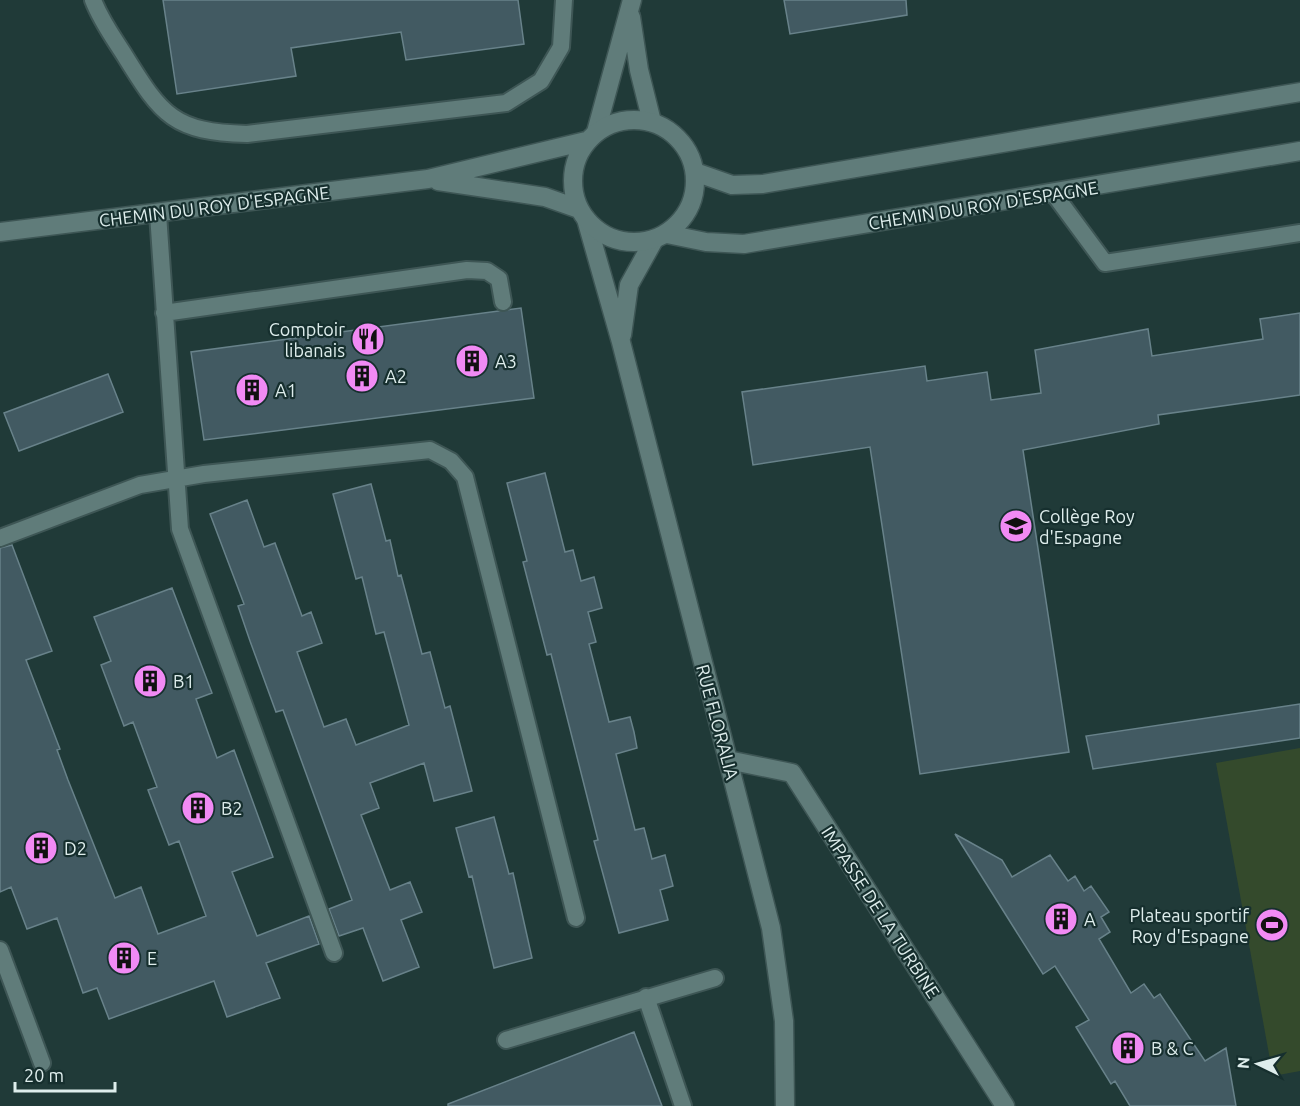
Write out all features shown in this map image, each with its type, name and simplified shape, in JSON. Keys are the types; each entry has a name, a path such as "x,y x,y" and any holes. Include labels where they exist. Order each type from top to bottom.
{"street":[{"path":"631,6 639,70 652,122"},
{"path":"591,137 613,123 632,119 652,122 668,129 681,140 690,155 695,172 695,189 690,207 680,222 660,237 635,243 616,240 599,232 583,214 574,192 573,174 577,157 591,137 631,6"},
{"path":"695,172 732,185 764,184 1300,93"},
{"name":"CHEMIN DU ROY D'ESPAGNE","path":"0,232 428,179 591,137"},
{"name":"CHEMIN DU ROY D'ESPAGNE","path":"660,237 744,244 1054,194 1300,151"},
{"name":"CHEMIN DU ROY D'ESPAGNE","path":"428,179 545,197 583,214"},
{"name":"RUE FLORALIA","path":"583,214 621,342 771,928 784,1021 785,1106"},
{"name":"RUE FLORALIA","path":"621,342 629,285 660,237"},
{"name":"IMPASSE DE LA TURBINE","path":"728,760 792,773 1005,1106"}],"lane":[{"path":"93,0 102,23 147,91 170,116 207,133 247,134 506,103 541,81 561,47 564,0"},
{"path":"1054,194 1105,263 1300,233"},
{"path":"158,214 180,530 334,953"},
{"path":"164,313 467,270 488,271 499,279 503,302"},
{"path":"0,538 140,485 430,450 451,461 465,477 576,918"},
{"path":"0,950 42,1063"},
{"path":"506,1040 715,978"},
{"path":"646,997 683,1106"}],"green space":[{"name":"Plateau sportif Roy d'Espagne","path":"1300,748 1300,1071 1273,1076 1216,763"}],"building":[{"path":"163,0 518,0 524,44 406,60 401,32 291,48 296,76 177,94"},
{"path":"784,0 906,0 907,15 790,34"},
{"path":"521,308 534,398 204,440 191,352"},
{"path":"1300,313 1300,395 1158,415 1159,424 1023,450 1069,752 920,774 870,447 753,465 742,392 925,366 927,381 987,372 991,400 1041,393 1035,350 1148,329 1152,356 1263,339 1260,319"},
{"path":"108,374 123,412 19,451 4,413"},
{"path":"545,473 565,552 573,550 581,581 594,577 602,608 588,612 596,642 589,644 609,722 630,717 634,732 637,748 616,754 635,830 644,828 652,859 665,855 673,886 660,890 668,920 619,933 594,841 598,840 551,654 547,655 523,562 527,561 507,483"},
{"path":"371,484 386,541 390,540 398,576 401,575 422,654 430,652 445,708 450,706 472,791 434,801 424,763 370,783 379,808 361,815 390,890 410,882 422,912 401,920 419,967 383,981 363,928 339,936 329,909 352,900 283,710 276,712 238,606 244,604 210,514 247,500 264,547 275,543 302,616 311,612 322,643 297,652 324,727 346,719 356,745 409,725 384,632 376,634 362,577 356,579 333,494"},
{"path":"12,545 52,651 26,660 60,749 57,750 68,780 115,898 141,887 158,934 206,916 179,841 169,845 148,790 157,787 133,722 124,726 101,665 111,661 94,617 172,588 212,693 196,699 217,758 234,750 273,857 232,872 257,936 309,916 319,944 266,963 280,998 227,1017 214,981 109,1019 97,988 83,993 57,918 27,929 11,887 0,892 0,548"},
{"path":"1300,704 1300,738 1093,769 1086,736"},
{"path":"494,817 509,874 513,873 532,958 494,968 472,876 469,877 456,828"},
{"path":"955,834 1002,860 1012,877 1050,855 1068,881 1075,876 1084,891 1091,886 1109,912 1101,917 1110,932 1099,939 1131,993 1144,984 1154,998 1160,994 1205,1061 1226,1048 1236,1106 1130,1106 1115,1081 1111,1084 1076,1027 1089,1020 1055,966 1043,974"},
{"path":"634,1032 662,1106 448,1106 448,1104"}],"place":[{"name":"Comptoir libanais","path":"368,339"},
{"name":"A3","path":"472,361"},
{"name":"A2","path":"362,376"},
{"name":"A1","path":"252,390"},
{"name":"Collège Roy d'Espagne","path":"1016,526"},
{"name":"B1","path":"150,681"},
{"name":"B2","path":"198,808"},
{"name":"D2","path":"41,848"},
{"name":"A","path":"1061,919"},
{"name":"Plateau sportif Roy d'Espagne","path":"1272,925"},
{"name":"E","path":"124,958"},
{"name":"B & C","path":"1128,1048"}]}
